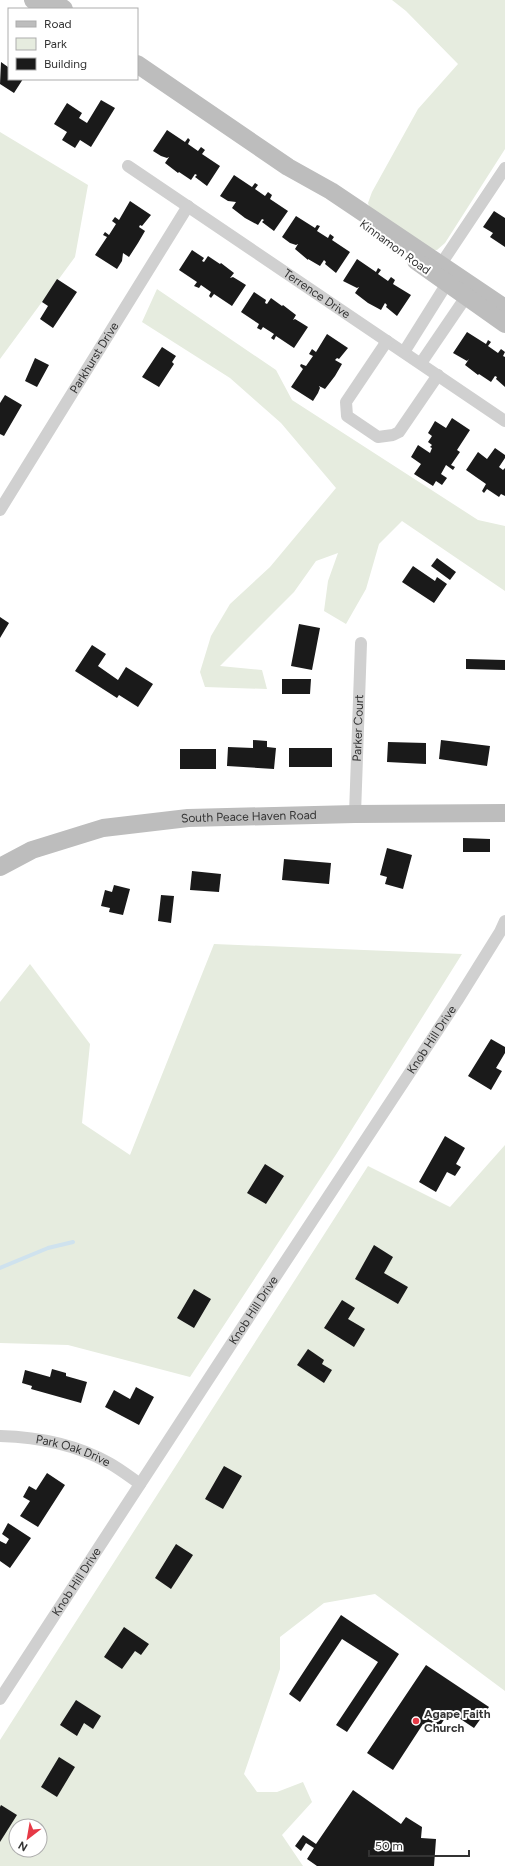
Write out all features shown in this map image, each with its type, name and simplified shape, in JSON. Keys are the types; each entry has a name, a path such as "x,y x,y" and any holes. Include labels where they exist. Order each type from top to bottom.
{"main road":[{"path":"33,0 45,8"},
{"path":"52,0 63,8"},
{"name":"Kinnamon Road","path":"138,65 288,167 331,191 447,274 505,324"},
{"name":"Kinnamon Road","path":"469,292 505,308"},
{"name":"South Peace Haven Road","path":"0,867 32,850 103,828 188,818 355,814 505,813"}],"street":[{"name":"Terrence Drive","path":"128,166 505,421"},
{"path":"404,352 505,168"},
{"name":"Parkhurst Drive","path":"0,510 188,206"},
{"path":"421,363 469,292"},
{"path":"388,341 346,402 347,416 378,437 393,435 399,432 438,375"},
{"name":"Parker Court","path":"355,814 361,643"},
{"name":"Knob Hill Drive","path":"0,1699 457,1001 486,956 505,921"},
{"name":"Park Oak Drive","path":"0,1436 43,1440 80,1450 109,1463 140,1484"}],"green space":[{"path":"392,0 505,0 505,149 445,243 437,250 429,251 371,212 368,203 372,192 418,109 458,64 406,11"},
{"path":"0,132 88,185 75,257 0,359"},
{"path":"157,289 276,370 292,400 478,520 505,526 505,591 402,521 379,544 366,589 346,624 324,611 328,581 338,553 316,561 294,592 220,666 262,670 267,689 205,687 200,672 211,636 230,604 270,567 336,488 281,423 230,378 142,322"},
{"path":"214,944 462,954 337,1153 190,1377 68,1345 0,1343 0,1002 30,964 90,1044 82,1123 130,1155"},
{"path":"505,1145 505,1691 375,1594 324,1603 280,1637 280,1669 244,1774 257,1792 277,1792 303,1782 312,1802 282,1835 303,1866 0,1866 0,1740 368,1166 450,1207"}],"building":[{"path":"1,62 8,67 8,80 22,80 14,93 0,84"},
{"path":"101,100 115,108 91,147 80,140 75,148 62,140 67,132 54,124 67,103 82,113 79,118 87,123"},
{"path":"167,130 185,142 188,138 190,140 188,144 198,151 201,147 205,150 202,154 220,166 207,186 195,177 197,175 195,174 191,180 179,172 178,173 165,163 169,157 167,158 161,156 153,151"},
{"path":"234,175 252,187 255,183 258,185 255,189 265,196 268,192 272,195 270,199 288,211 274,231 262,222 264,220 262,219 258,225 245,218 232,208 236,202 228,201 220,196"},
{"path":"130,201 151,215 142,226 140,225 139,227 145,231 129,257 123,253 122,261 117,269 95,255 107,237 103,235 105,232 109,235 116,224 112,221 115,217 119,220"},
{"path":"494,211 505,218 505,247 490,237 493,233 483,227"},
{"path":"296,216 315,228 317,225 320,226 317,231 328,238 330,234 334,237 332,240 350,252 336,273 325,264 326,262 324,260 320,266 308,260 295,249 298,244 296,245 290,243 282,237"},
{"path":"192,250 204,258 202,261 204,262 208,256 220,264 221,263 234,273 230,278 233,277 246,285 232,306 214,294 211,298 209,296 211,292 201,285 199,288 194,286 197,282 179,270"},
{"path":"357,259 376,272 378,268 381,270 378,274 388,281 391,277 395,280 393,284 411,295 397,316 386,307 387,305 385,303 381,310 368,303 355,293 359,287 357,288 343,281"},
{"path":"57,279 77,292 53,328 40,319 48,306 42,302"},
{"path":"254,292 266,300 265,303 267,304 271,298 282,306 283,305 296,315 293,320 295,319 308,327 294,348 276,336 274,340 271,338 274,334 263,327 261,330 257,328 259,324 241,312"},
{"path":"467,332 486,344 488,340 491,342 488,346 498,353 501,349 505,352 503,356 505,357 505,387 496,379 497,377 495,376 491,382 479,374 478,375 465,365 469,359 467,361 453,353"},
{"path":"327,334 348,348 339,359 337,358 335,360 342,364 335,376 325,389 319,386 320,388 318,393 313,401 291,387 303,369 300,366 301,364 306,366 313,356 309,354 312,349 316,352"},
{"path":"162,347 176,356 172,362 174,364 159,387 142,377"},
{"path":"35,358 49,365 37,387 25,381"},
{"path":"5,395 22,405 4,436 0,434 0,403"},
{"path":"452,418 470,430 457,450 460,452 451,465 455,467 453,470 446,465 441,474 447,478 442,485 436,481 433,486 414,474 421,464 411,457 418,445 430,453 432,448 430,447 432,445 428,442 432,436 428,433 435,421 446,428"},
{"path":"495,448 505,455 505,458 499,467 503,470 505,468 505,496 501,494 499,497 487,489 484,493 482,491 486,484 466,470 478,452 487,459"},
{"path":"437,558 456,572 450,580 431,566"},
{"path":"413,566 435,581 437,577 447,584 434,603 402,582"},
{"path":"0,617 9,623 0,638"},
{"path":"299,624 320,628 312,670 291,666"},
{"path":"92,645 106,654 98,666 118,680 126,667 153,684 138,707 119,695 117,698 75,671"},
{"path":"466,659 505,660 505,670 466,669"},
{"path":"282,679 311,679 310,694 282,694"},
{"path":"253,740 267,741 267,747 276,748 274,769 227,766 228,747 253,748"},
{"path":"441,740 490,746 487,766 439,759"},
{"path":"388,742 426,743 426,764 387,762"},
{"path":"289,748 332,748 332,767 289,767"},
{"path":"180,749 216,749 216,769 180,769"},
{"path":"463,838 490,839 490,852 463,852"},
{"path":"387,848 412,855 403,889 385,884 387,877 380,875"},
{"path":"284,859 331,863 329,884 282,880"},
{"path":"192,871 221,874 219,892 190,890"},
{"path":"114,885 130,889 123,915 109,912 110,908 101,906 105,890 112,892"},
{"path":"161,895 174,896 171,923 158,921"},
{"path":"491,1039 505,1047 505,1053 496,1068 502,1071 491,1090 468,1076"},
{"path":"445,1136 465,1148 456,1164 461,1167 455,1176 447,1172 436,1192 419,1182"},
{"path":"265,1164 284,1176 266,1204 247,1193"},
{"path":"374,1245 393,1257 384,1273 408,1287 398,1304 355,1279"},
{"path":"194,1289 211,1299 194,1328 177,1318"},
{"path":"342,1300 355,1308 348,1319 365,1329 354,1347 324,1328"},
{"path":"308,1349 324,1360 322,1364 332,1370 324,1383 297,1365"},
{"path":"52,1369 66,1373 66,1376 87,1382 81,1403 31,1389 32,1386 22,1383 25,1370 50,1377"},
{"path":"136,1387 154,1397 139,1425 105,1407 114,1390 130,1399"},
{"path":"224,1466 242,1476 223,1509 205,1499"},
{"path":"47,1473 65,1485 38,1527 20,1516 30,1501 23,1497 29,1486 36,1490"},
{"path":"8,1523 31,1538 10,1568 0,1561 0,1541 6,1544 9,1539 2,1534"},
{"path":"176,1544 193,1555 171,1589 155,1578"},
{"path":"341,1615 399,1654 347,1732 336,1725 378,1662 342,1639 300,1702 289,1694"},
{"path":"124,1627 149,1644 141,1655 135,1651 122,1669 104,1657"},
{"name":"Agape Faith Church","path":"426,1665 489,1707 474,1728 453,1714 450,1717 447,1715 436,1732 423,1724 393,1770 367,1753"},
{"path":"76,1700 101,1716 93,1729 84,1723 77,1736 60,1725"},
{"path":"59,1757 75,1767 57,1797 41,1787"},
{"path":"353,1790 401,1824 406,1817 422,1827 421,1838 436,1839 434,1866 317,1866 307,1859 314,1848 306,1843 301,1851 295,1846 303,1835 316,1844"},
{"path":"1,1805 17,1815 15,1818 8,1818 8,1829 0,1842"}],"waterway":[{"path":"0,1268 48,1248 73,1242"}],"place":[{"name":"Agape Faith Church","path":"416,1721"}]}
